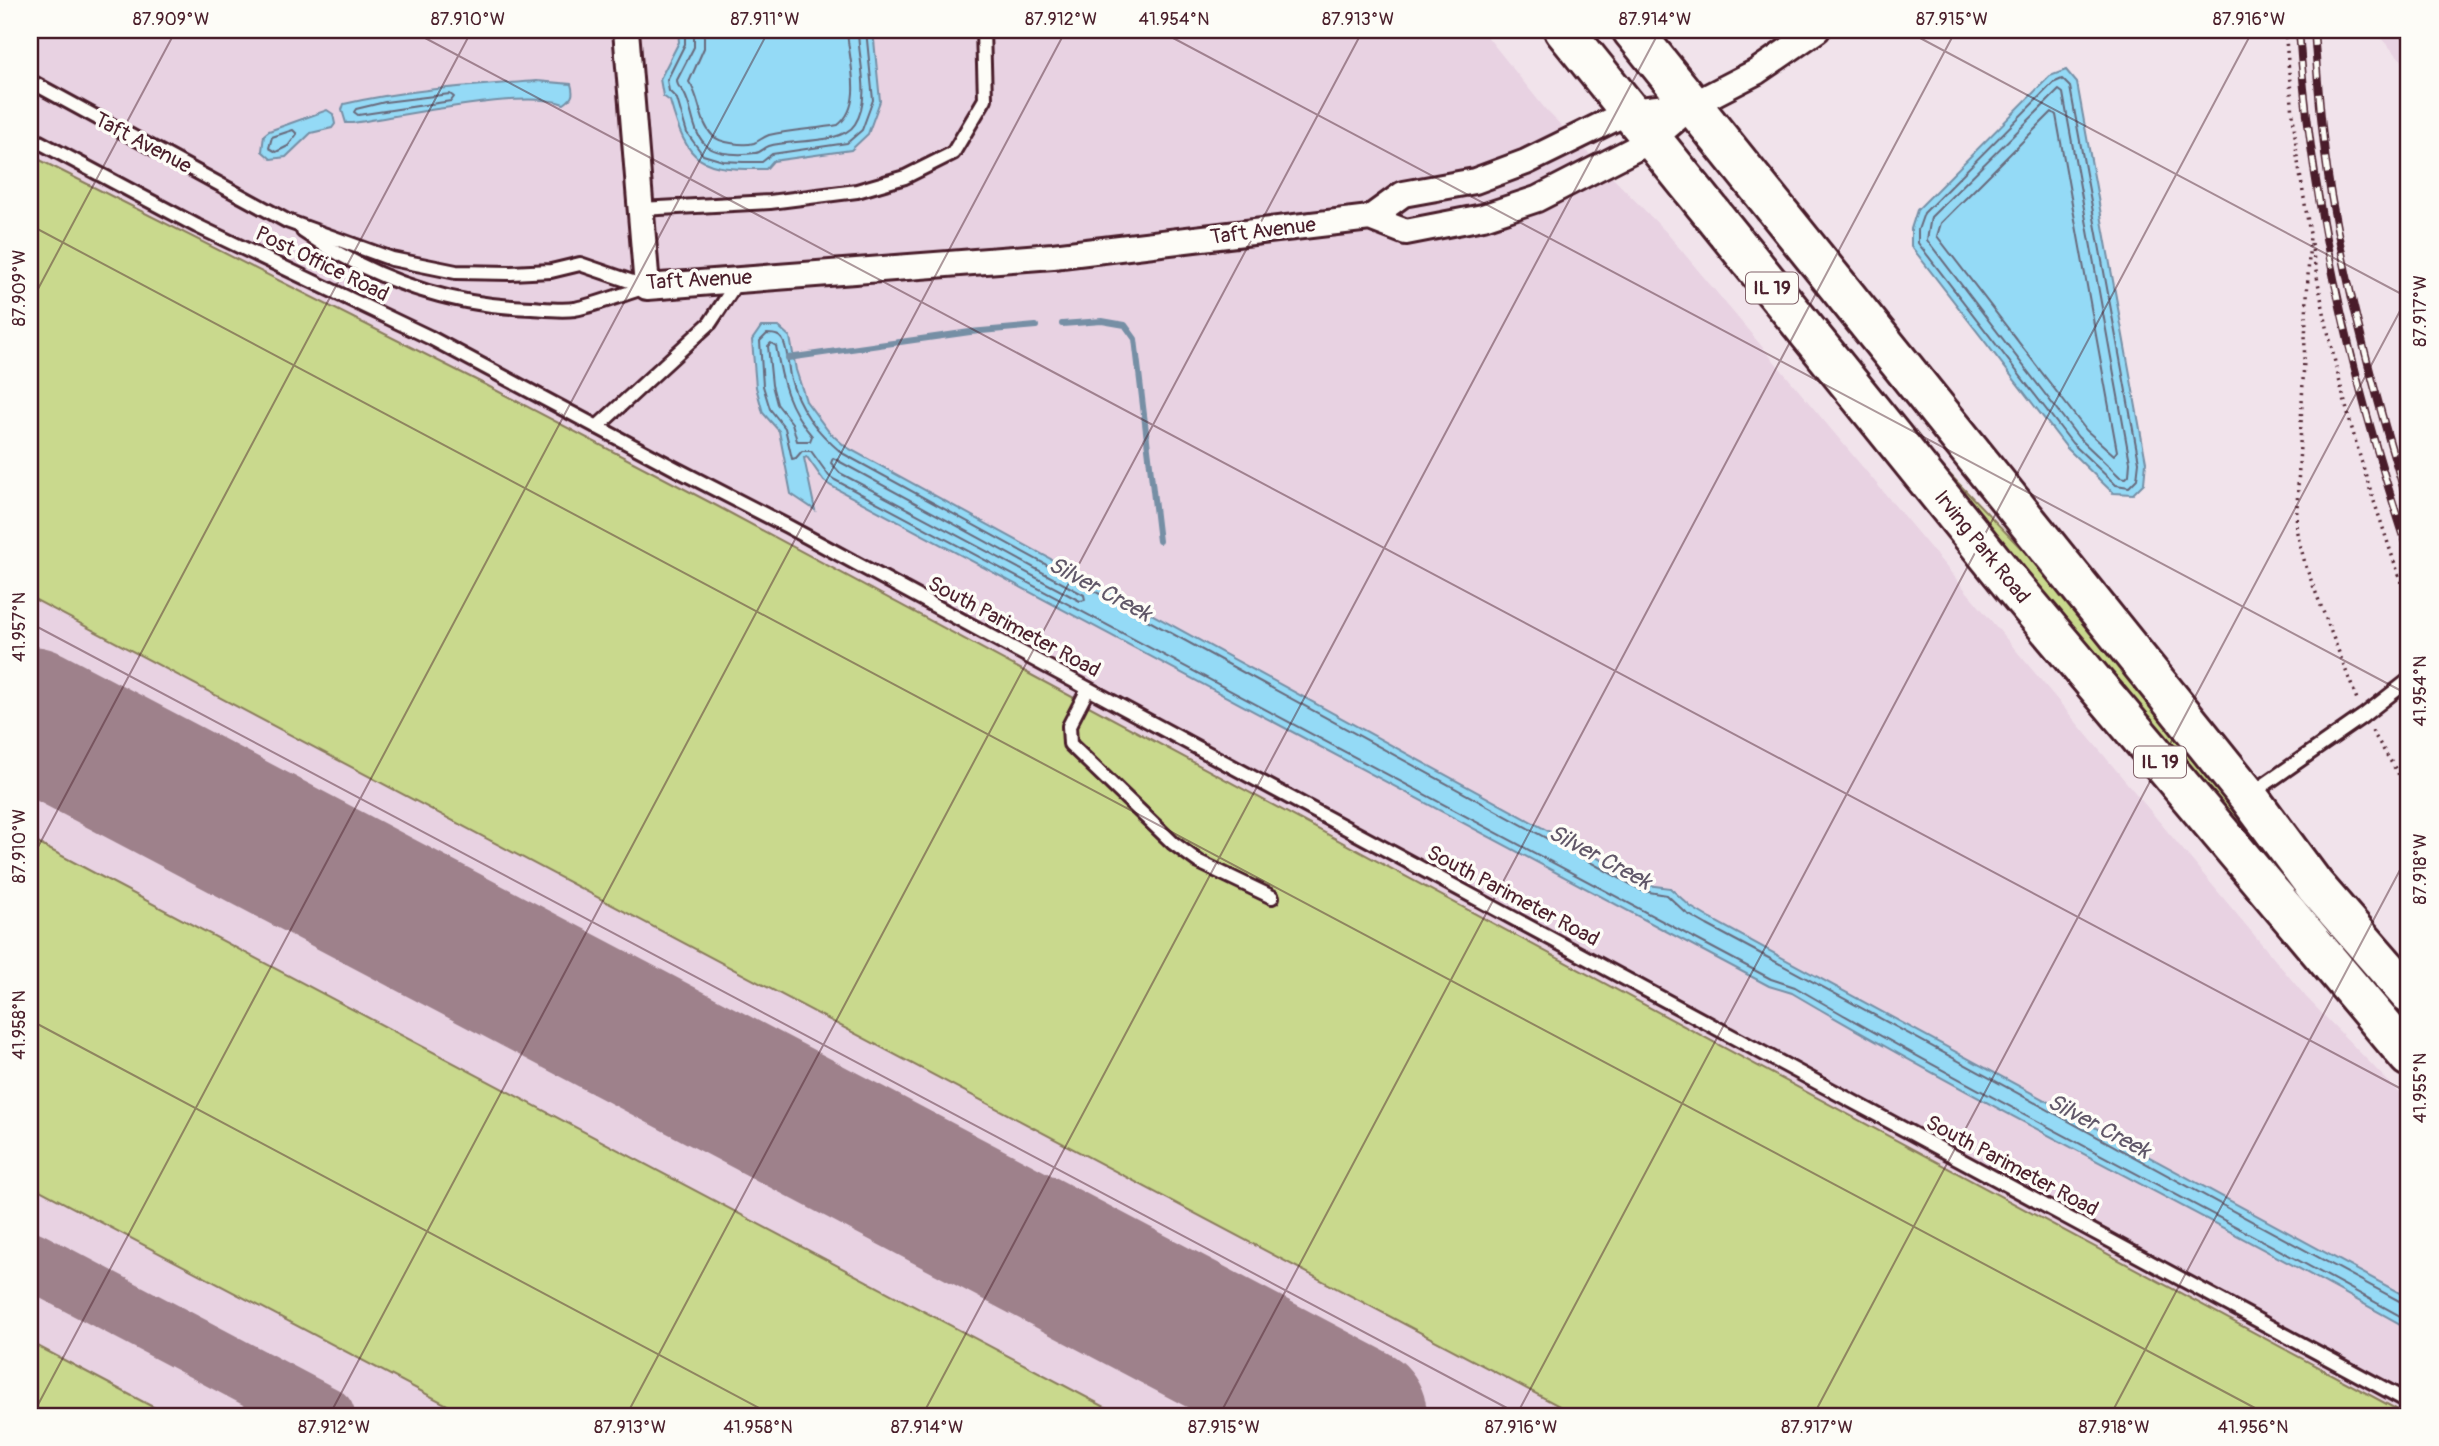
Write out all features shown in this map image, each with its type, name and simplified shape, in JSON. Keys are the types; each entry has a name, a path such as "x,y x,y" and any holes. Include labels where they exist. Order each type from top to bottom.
{"main road":[{"name":"Irving Park Road","path":"1564,30 2012,585 2409,1057"},
{"name":"IL 19","path":"1632,30 2248,796 2315,886 2409,994"}],"street":[{"path":"626,30 647,287"},
{"name":"Taft Avenue","path":"647,287 1053,256 1370,218 1406,232 1483,217 1537,200 1652,141 1694,104 1756,72 1817,30"},
{"name":"Taft Avenue","path":"1370,218 1403,194 1475,181 1526,162 1630,111 1694,104"}],"lane":[{"path":"640,209 770,202 858,191 905,177 953,153 985,99 983,30"},
{"name":"Taft Avenue","path":"30,81 287,221 393,259 456,272 551,271 580,264 647,287"},
{"name":"Post Office Road","path":"30,137 197,226 429,337 597,427"},
{"path":"287,221 336,254 382,278 436,295 479,304 572,309 647,287"},
{"path":"597,427 710,323 739,279"},
{"name":"South Parimeter Road","path":"597,427 787,526 2409,1402"},
{"path":"2248,796 2363,716 2409,680"},
{"path":"1088,689 1069,726 1070,744 1173,843 1199,862 1272,897"}],"path":[{"path":"2285,30 2297,156 2322,309 2347,414 2372,496 2409,599"},
{"path":"2310,234 2296,529 2306,567 2363,716 2409,791"}],"shaded area":[{"path":"30,30 1482,30 1546,110 1666,232 2306,997 2409,1103 2409,1416 30,1416"},
{"path":"2373,30 2409,30 2409,68"}],"green space":[{"path":"30,155 486,385 717,506 2409,1416 1578,1416 30,597"},
{"path":"1938,462 2090,620 2409,1015 2409,1037 1935,466"},
{"path":"30,839 1122,1416 468,1416 30,1185"},
{"path":"30,1342 170,1416 30,1416"}],"water":[{"path":"678,30 873,30 880,101 868,134 851,150 773,161 766,169 726,168 700,159 683,139 670,101 663,96 660,79 679,42"},
{"path":"2066,70 2077,83 2146,462 2144,483 2133,494 2113,493 2067,448 1911,246 1911,229 1917,210 2050,76"},
{"path":"537,81 571,84 572,96 564,104 545,100 492,102 353,123 346,123 342,110 344,104 392,95"},
{"path":"327,110 333,114 335,124 332,128 311,133 286,157 271,159 262,151 264,135 269,131"},
{"name":"Silver Creek","path":"761,327 779,327 790,337 796,370 806,401 829,432 846,447 1647,885 1670,888 1691,907 1711,919 2409,1298 2409,1329 1945,1080 1792,993 1769,986 831,486 824,481 807,457 804,458 815,510 791,494 779,431 763,413 756,387 752,340"}],"waterway":[{"path":"1062,324 1102,321 1125,325 1135,339 1159,541"},
{"path":"788,358 970,332 1036,326"}],"taxiway":[{"path":"30,1260 326,1416"}],"runway":[{"path":"30,717 1356,1416"}],"railway":[{"path":"2299,30 2313,163 2337,294 2369,424 2409,552"},
{"path":"2314,30 2325,154 2338,235 2365,352 2409,507"},
{"path":"2400,30 2409,39"}]}
